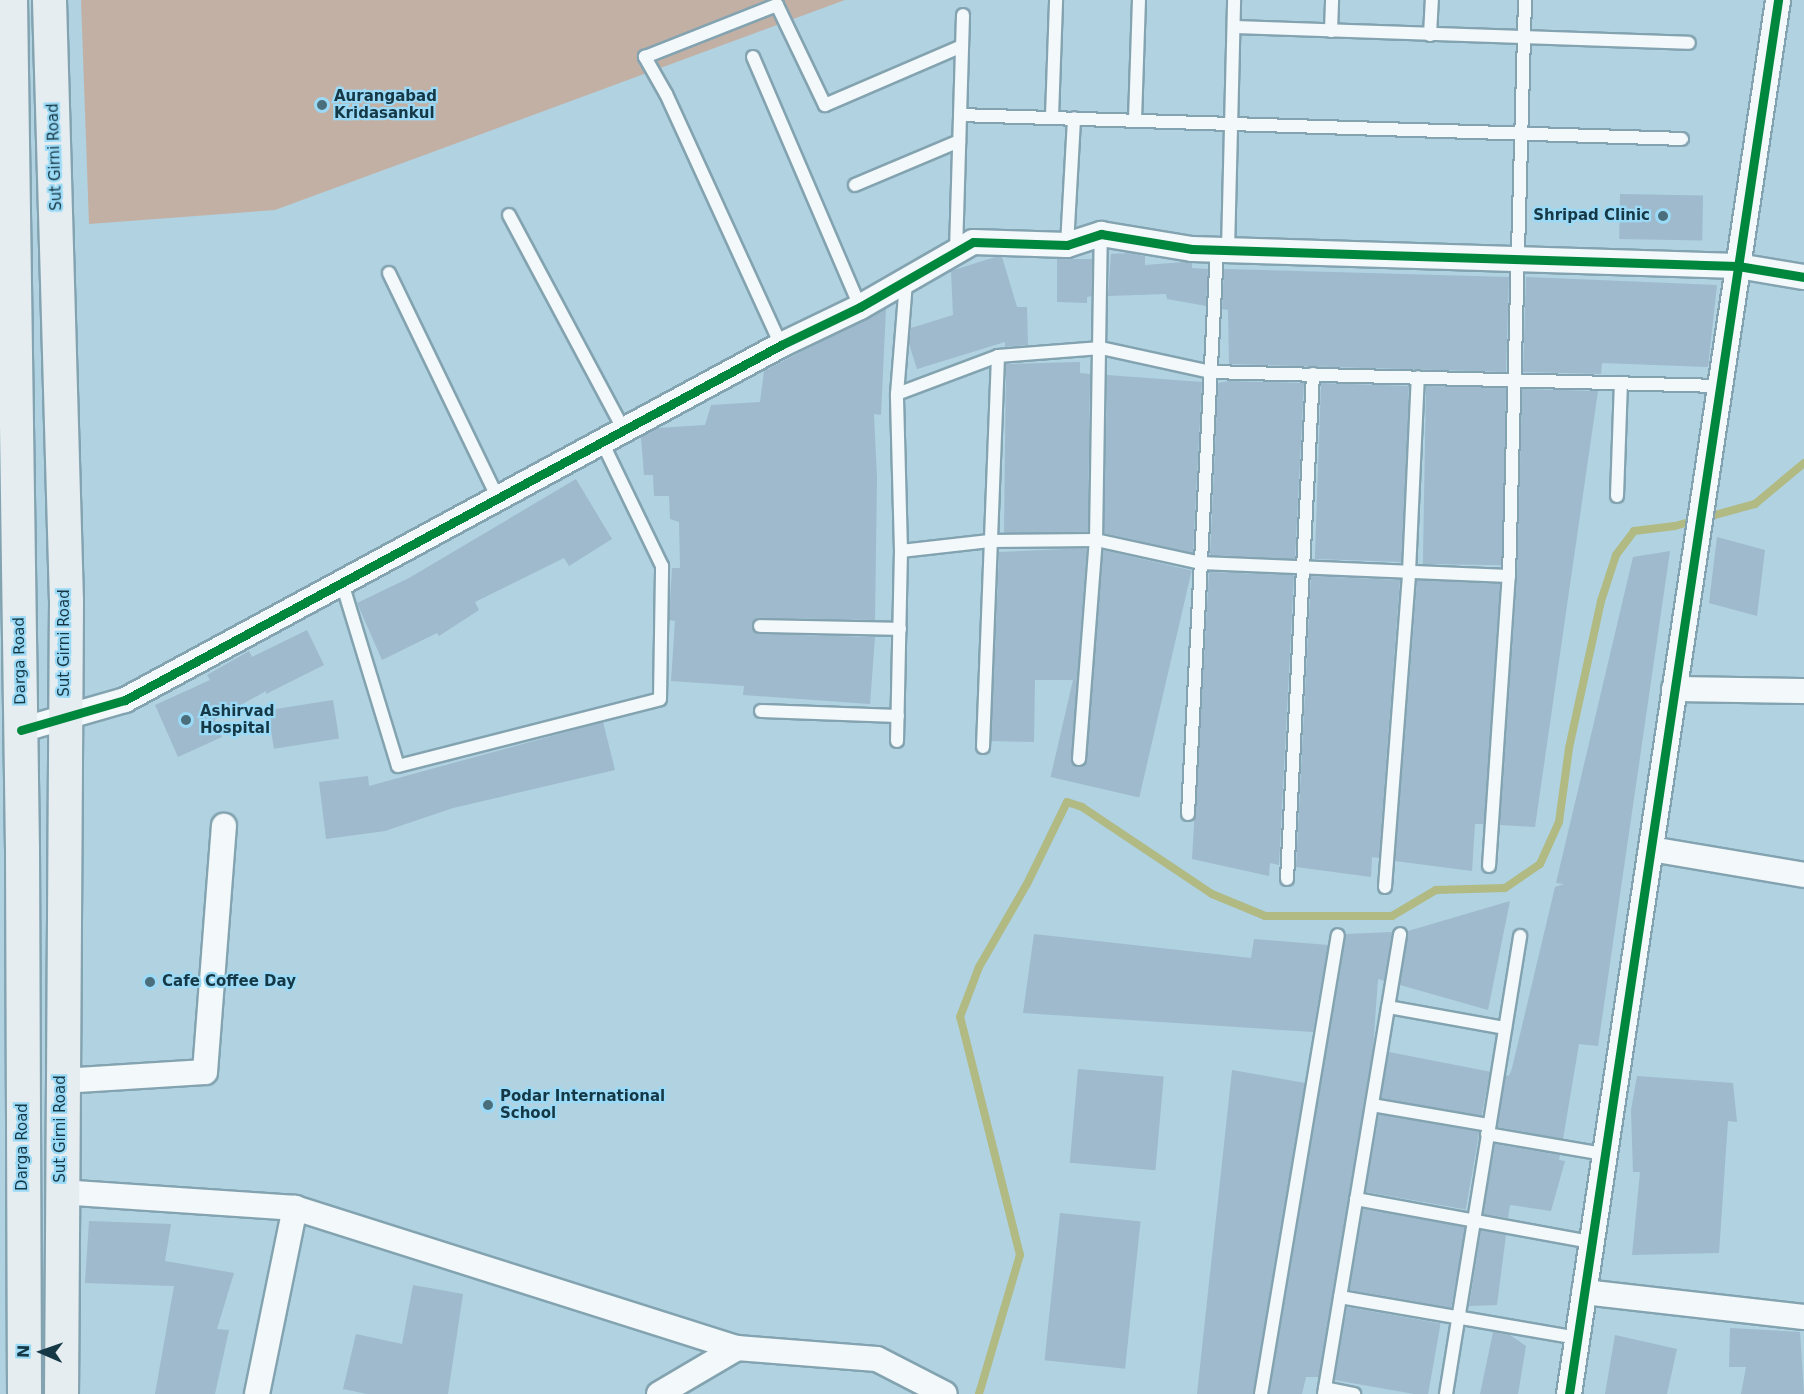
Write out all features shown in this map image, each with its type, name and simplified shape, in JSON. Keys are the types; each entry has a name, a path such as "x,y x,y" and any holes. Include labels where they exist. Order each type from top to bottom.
{"main road":[{"name":"Darga Road","path":"10,0 6,55 21,730 24,1394"},
{"name":"Sut Girni Road","path":"49,0 66,602 61,1394"}],"street":[{"path":"1569,1394 1778,0"},
{"path":"6,55 51,51"},
{"path":"21,730 125,700 781,345 860,307 906,277 973,242 1067,245 1101,234 1223,250 1738,266 1804,277"},
{"path":"1674,689 1804,691"},
{"path":"62,1081 205,1072 224,826"},
{"path":"1651,849 1804,875"},
{"path":"61,1192 295,1208 737,1348 877,1359 937,1390"},
{"path":"256,1394 295,1208"},
{"path":"1584,1292 1804,1317"},
{"path":"659,1394 737,1348"}],"lane":[{"path":"1052,117 1056,0"},
{"path":"1135,120 1139,0"},
{"path":"1188,814 1211,372 1232,122 1234,0"},
{"path":"1331,31 1332,0"},
{"path":"1430,35 1432,0"},
{"path":"1489,866 1509,576 1520,259 1525,0"},
{"path":"781,345 666,94 645,57 777,5 825,105 962,46"},
{"path":"956,251 963,15"},
{"path":"1234,27 1689,44"},
{"path":"753,57 860,307"},
{"path":"960,115 1522,131 1682,139"},
{"path":"1067,245 1074,118"},
{"path":"855,185 960,141"},
{"path":"509,215 624,430"},
{"path":"1079,759 1096,540 1101,348 1101,234"},
{"path":"389,273 498,498"},
{"path":"897,741 901,551 897,394 906,277"},
{"path":"897,394 998,356 1101,348 1211,372 1720,386"},
{"path":"983,747 989,541 998,356"},
{"path":"1287,879 1312,374"},
{"path":"1385,887 1409,572 1418,377"},
{"path":"1617,496 1621,383"},
{"path":"342,583 398,766 660,699 663,566 602,442"},
{"path":"901,551 989,541 1096,540 1201,563 1509,576"},
{"path":"760,626 900,629"},
{"path":"761,711 898,716"},
{"path":"1353,1394 1325,1391 1400,934"},
{"path":"1261,1394 1338,935"},
{"path":"1446,1394 1520,936"},
{"path":"1388,1007 1505,1028"},
{"path":"1372,1105 1604,1154"},
{"path":"1356,1199 1592,1242"},
{"path":"1340,1297 1577,1338"}],"shaded area":[{"name":"Aurangabad Kridasankul","path":"81,0 845,0 275,210 89,224"}],"building":[{"path":"1620,194 1703,195 1702,240 1619,239"},
{"path":"1129,253 1145,256 1145,265 1185,262 1192,263 1192,268 1208,269 1206,306 1167,299 1166,294 1108,296 1111,254"},
{"path":"995,257 1002,257 1017,307 1027,307 1028,345 1005,347 1005,342 917,369 909,344 911,328 953,315 951,271"},
{"path":"1057,259 1092,259 1092,296 1087,297 1087,303 1057,302"},
{"path":"1224,269 1509,277 1506,372 1229,364 1228,310 1222,309"},
{"path":"1526,277 1717,285 1708,367 1602,363 1601,374 1523,372"},
{"path":"886,308 881,415 874,414 877,478 875,620 760,618 752,625 760,634 875,637 870,704 743,695 744,686 671,681 675,621 669,620 672,568 680,568 679,522 670,519 669,496 654,496 653,475 644,475 641,437 658,428 705,425 711,405 760,402 764,371"},
{"path":"1080,362 1080,373 1090,374 1088,532 1004,533 1006,364"},
{"path":"1107,375 1202,382 1193,553 1104,533"},
{"path":"1229,381 1304,383 1295,559 1210,555 1218,383"},
{"path":"1321,383 1409,386 1403,562 1315,559"},
{"path":"1426,386 1506,387 1503,565 1423,564"},
{"path":"1522,389 1598,391 1535,827 1500,825 1517,576"},
{"path":"576,479 612,539 569,566 564,558 475,602 479,610 439,636 437,633 382,660 357,603 409,578"},
{"path":"1717,537 1765,550 1757,616 1709,603"},
{"path":"1087,548 1077,680 1035,680 1034,742 991,741 999,552"},
{"path":"1103,550 1192,570 1139,797 1051,777"},
{"path":"1670,551 1598,1046 1579,1044 1563,1139 1497,1127 1506,1075 1509,1076 1512,1068 1555,887 1564,884 1556,883 1633,557"},
{"path":"1209,572 1294,575 1279,865 1270,863 1269,876 1192,859"},
{"path":"1311,576 1400,580 1379,858 1372,857 1371,877 1296,867"},
{"path":"1417,580 1500,584 1484,824 1475,824 1472,871 1395,861"},
{"path":"307,630 324,665 266,694 266,691 214,720 222,737 178,757 155,705 210,680 207,675 249,651 252,657"},
{"path":"333,700 339,739 274,749 268,710"},
{"path":"603,722 615,770 453,808 385,831 326,839 319,782 368,776 369,786"},
{"path":"1510,901 1488,1010 1400,985 1408,931"},
{"path":"1392,932 1384,981 1378,979 1373,1049 1319,1377 1306,1377 1302,1394 1269,1394 1346,934"},
{"path":"1034,934 1251,958 1254,939 1328,945 1313,1032 1023,1013"},
{"path":"1389,1052 1490,1072 1481,1118 1380,1098"},
{"path":"1078,1069 1164,1076 1155,1170 1070,1163"},
{"path":"1232,1070 1305,1083 1253,1394 1197,1394"},
{"path":"1637,1076 1733,1083 1737,1122 1728,1121 1719,1253 1632,1255 1640,1172 1633,1172 1631,1110"},
{"path":"1379,1114 1479,1132 1466,1210 1365,1192"},
{"path":"1495,1144 1560,1155 1559,1160 1565,1161 1551,1211 1510,1205 1508,1218 1483,1214"},
{"path":"1363,1209 1465,1227 1451,1308 1349,1290"},
{"path":"1060,1213 1141,1221 1125,1369 1045,1360"},
{"path":"89,1221 171,1224 165,1261 234,1273 217,1329 229,1330 215,1394 155,1394 174,1286 85,1283"},
{"path":"1481,1230 1506,1235 1497,1305 1469,1306"},
{"path":"413,1285 463,1294 448,1394 367,1394 343,1389 356,1334 402,1344"},
{"path":"1347,1307 1441,1323 1428,1394 1414,1394 1334,1380"},
{"path":"1730,1328 1800,1332 1804,1394 1741,1394 1746,1367 1729,1367"},
{"path":"1493,1332 1510,1335 1526,1346 1518,1394 1480,1394"},
{"path":"1615,1335 1677,1349 1667,1394 1605,1394"}],"waterway":[{"path":"979,1394 1020,1255 960,1017 979,967 1027,884 1067,802 1082,807 1212,894 1265,916 1392,916 1436,890 1505,888 1540,864 1559,822 1569,748 1601,601 1616,555 1634,531 1675,526 1755,504 1804,463"}],"cycle path":[{"path":"1569,1394 1778,0"},
{"path":"21,730 125,700 781,345 860,307 973,242 1067,245 1101,234 1192,249 1738,266 1804,277"}],"place":[{"name":"Aurangabad Kridasankul","path":"322,105"},
{"name":"Shripad Clinic","path":"1663,216"},
{"name":"Ashirvad Hospital","path":"186,720"},
{"name":"Cafe Coffee Day","path":"150,982"},
{"name":"Podar International School","path":"488,1105"}]}
